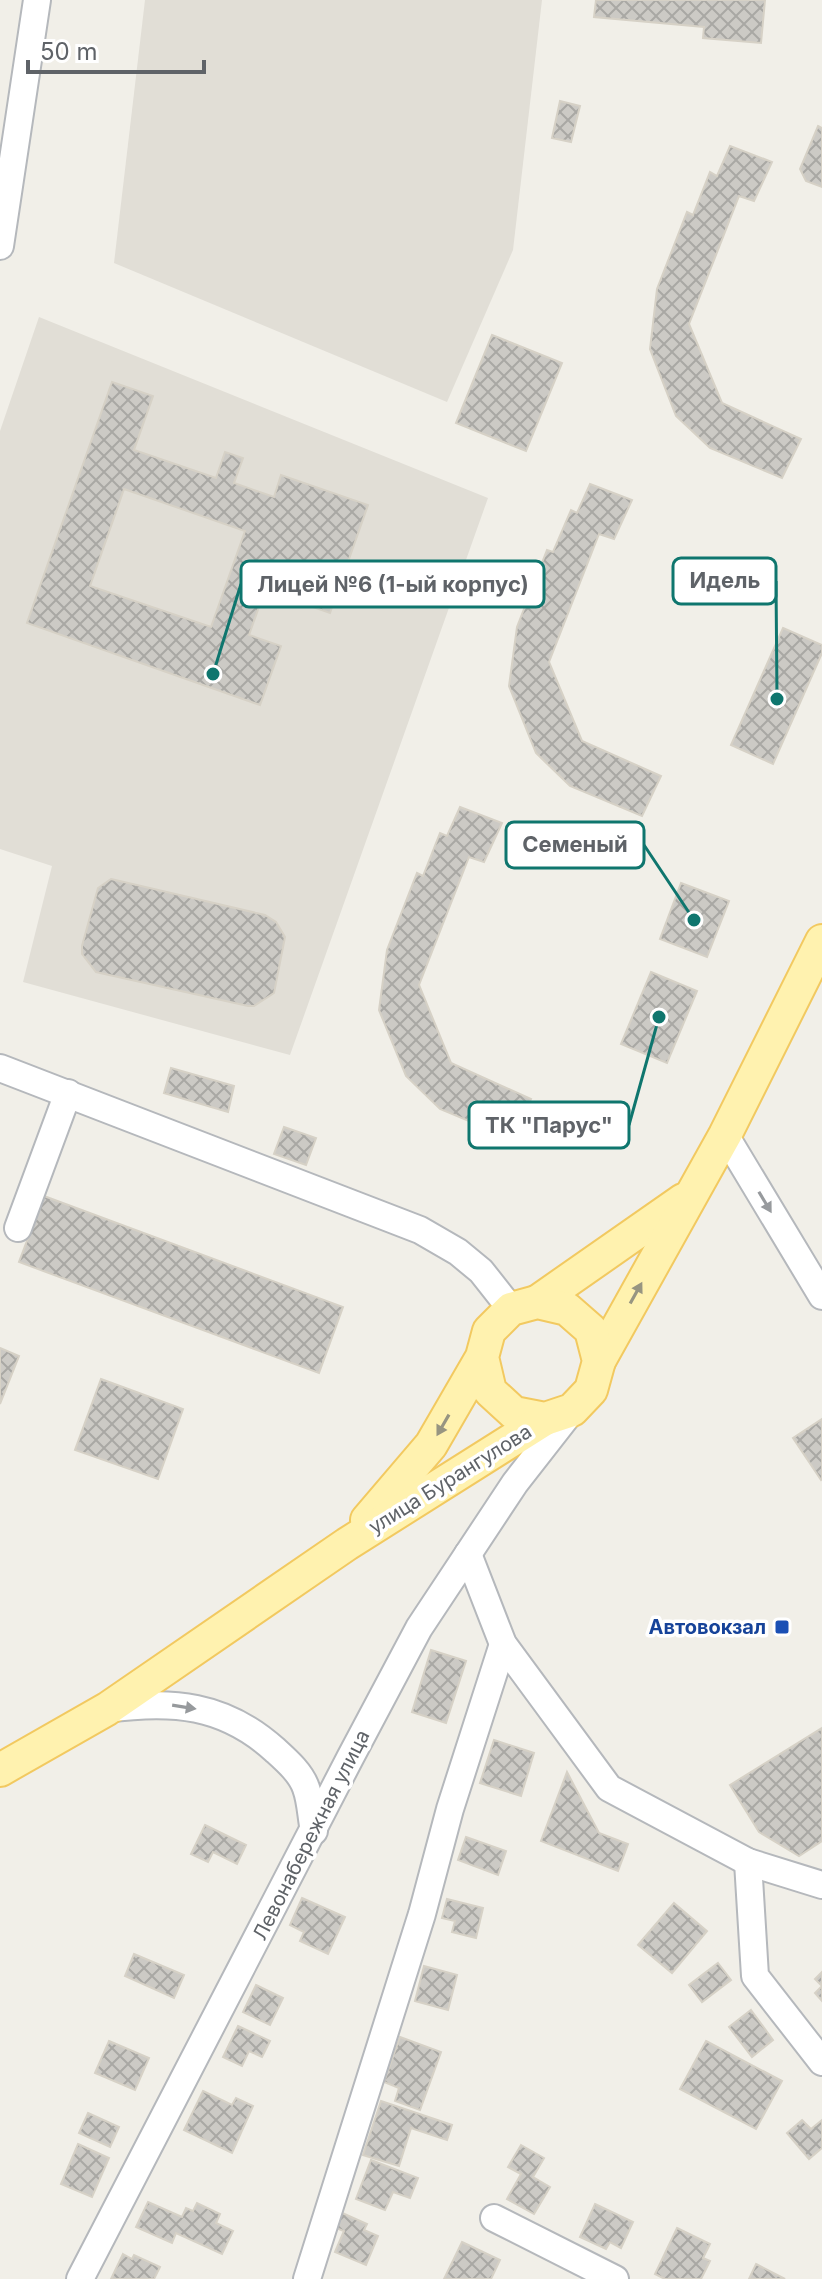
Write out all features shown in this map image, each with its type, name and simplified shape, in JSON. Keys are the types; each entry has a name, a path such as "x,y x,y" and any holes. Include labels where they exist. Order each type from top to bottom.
{"main road":[{"name":"улица Бурангулова","path":"347,1544 558,1415 591,1390 599,1361 725,1135 822,941"},
{"name":"улица Бурангулова","path":"347,1544 431,1445 482,1357 489,1331 689,1196"},
{"path":"524,1306 567,1309 591,1330 599,1361"},
{"name":"улица Бурангулова","path":"482,1357 490,1391 514,1413 558,1415"},
{"path":"0,1770 107,1709 347,1544"}],"street":[{"path":"0,246 37,0"},
{"path":"0,1068 420,1230 458,1252 524,1306"},
{"path":"18,1228 68,1093"},
{"path":"725,1135 822,1296"},
{"name":"Левонабережная улица","path":"80,2279 419,1628 558,1415"},
{"path":"468,1554 503,1644 609,1788 748,1862 822,1885"},
{"path":"307,2279 503,1644"},
{"path":"107,1709 146,1704 182,1706 221,1715 257,1733 288,1762 306,1787 314,1831"},
{"path":"748,1862 755,1976 822,2062"},
{"path":"494,2218 615,2279"}],"shaded area":[{"path":"145,0 542,0 513,250 447,402 114,263"},
{"path":"39,317 488,498 290,1055 23,982 52,866 0,849 0,431"}],"building":[{"path":"596,0 765,0 761,43 703,38 704,27 594,17"},
{"path":"560,101 580,106 571,142 552,138"},
{"path":"818,126 822,128 822,187 806,181 800,169"},
{"path":"730,146 772,162 754,201 739,196 689,324 722,403 801,439 782,478 710,448 676,416 650,349 657,289 687,212 693,215 710,172 717,176"},
{"path":"492,335 562,363 526,451 456,423"},
{"path":"112,382 153,396 134,450 216,478 225,452 243,458 234,483 274,497 281,475 368,505 330,613 265,590 249,635 281,646 260,705 27,623","holes":["124,489 245,531 211,627 90,586"]},
{"path":"590,484 632,500 614,539 599,534 549,662 582,741 661,776 642,816 570,786 536,753 509,686 517,627 547,550 553,552 571,510 577,513"},
{"path":"783,628 822,645 822,653 773,764 731,745"},
{"path":"460,807 502,823 484,862 469,857 419,985 451,1063 531,1099 512,1139 440,1109 406,1076 379,1010 387,950 417,873 423,876 440,833 447,836"},
{"path":"111,879 265,915 276,922 285,937 274,993 254,1006 248,1006 96,972 82,954 82,946 98,888"},
{"path":"681,883 729,901 707,957 660,939"},
{"path":"651,972 697,991 667,1063 621,1044"},
{"path":"171,1068 234,1086 228,1112 164,1093"},
{"path":"284,1127 316,1138 306,1165 274,1154"},
{"path":"44,1196 343,1307 319,1373 19,1262"},
{"path":"0,1348 19,1356 0,1404"},
{"path":"101,1379 183,1409 158,1479 75,1450"},
{"path":"822,1419 822,1479 821,1480 793,1438"},
{"path":"431,1650 466,1661 446,1723 412,1712"},
{"path":"822,1728 822,1841 799,1856 759,1832 730,1785"},
{"path":"494,1740 534,1753 521,1796 480,1783"},
{"path":"567,1772 599,1833 628,1844 618,1871 541,1841"},
{"path":"205,1825 246,1845 237,1864 213,1852 208,1862 191,1854"},
{"path":"466,1837 506,1851 498,1875 458,1860"},
{"path":"302,1898 345,1917 328,1954 300,1941 304,1932 290,1925"},
{"path":"447,1899 483,1908 476,1938 452,1932 455,1921 442,1918"},
{"path":"674,1903 707,1931 672,1973 638,1945"},
{"path":"134,1954 184,1975 174,1998 125,1976"},
{"path":"718,1963 731,1980 702,2002 689,1985"},
{"path":"424,1966 457,1975 448,2010 415,2001"},
{"path":"822,1972 822,1986 815,1979"},
{"path":"256,1985 283,1998 270,2025 243,2012"},
{"path":"822,1986 822,2001 815,1993"},
{"path":"751,2010 773,2040 752,2057 729,2027"},
{"path":"238,2026 270,2041 262,2057 249,2051 242,2066 223,2057"},
{"path":"400,2037 441,2052 420,2110 395,2101 399,2088 384,2082"},
{"path":"109,2041 149,2058 135,2090 95,2073"},
{"path":"706,2041 782,2081 756,2129 680,2089"},
{"path":"203,2091 232,2105 236,2098 253,2106 232,2153 184,2130"},
{"path":"381,2101 452,2125 447,2140 411,2128 399,2166 363,2155"},
{"path":"88,2113 119,2127 110,2147 79,2133"},
{"path":"802,2120 811,2129 822,2120 822,2148 809,2159 787,2133"},
{"path":"78,2144 109,2158 92,2197 61,2184"},
{"path":"521,2145 544,2158 533,2177 550,2187 534,2214 507,2199 521,2174 508,2167"},
{"path":"371,2160 418,2178 410,2198 393,2192 385,2210 356,2199"},
{"path":"148,2202 182,2217 186,2208 193,2211 197,2203 220,2214 216,2223 233,2231 222,2254 176,2233 172,2243 136,2227"},
{"path":"595,2204 633,2222 621,2248 610,2242 606,2249 580,2237"},
{"path":"340,2212 367,2224 364,2230 378,2236 366,2265 335,2252 344,2231 333,2227"},
{"path":"677,2228 710,2244 703,2258 710,2261 701,2279 665,2279 655,2274"},
{"path":"462,2242 500,2260 491,2279 444,2279"},
{"path":"123,2254 132,2259 134,2255 160,2267 154,2279 111,2279"},
{"path":"756,2264 785,2279 749,2279"}],"place":[{"name":"Лицей №6 (1-ый корпус)","path":"213,674"},
{"name":"Идель","path":"777,699"},
{"name":"Семеный","path":"694,920"},
{"name":"ТК \"Парус\"","path":"659,1017"},
{"name":"Автовокзал","path":"782,1627"}]}
